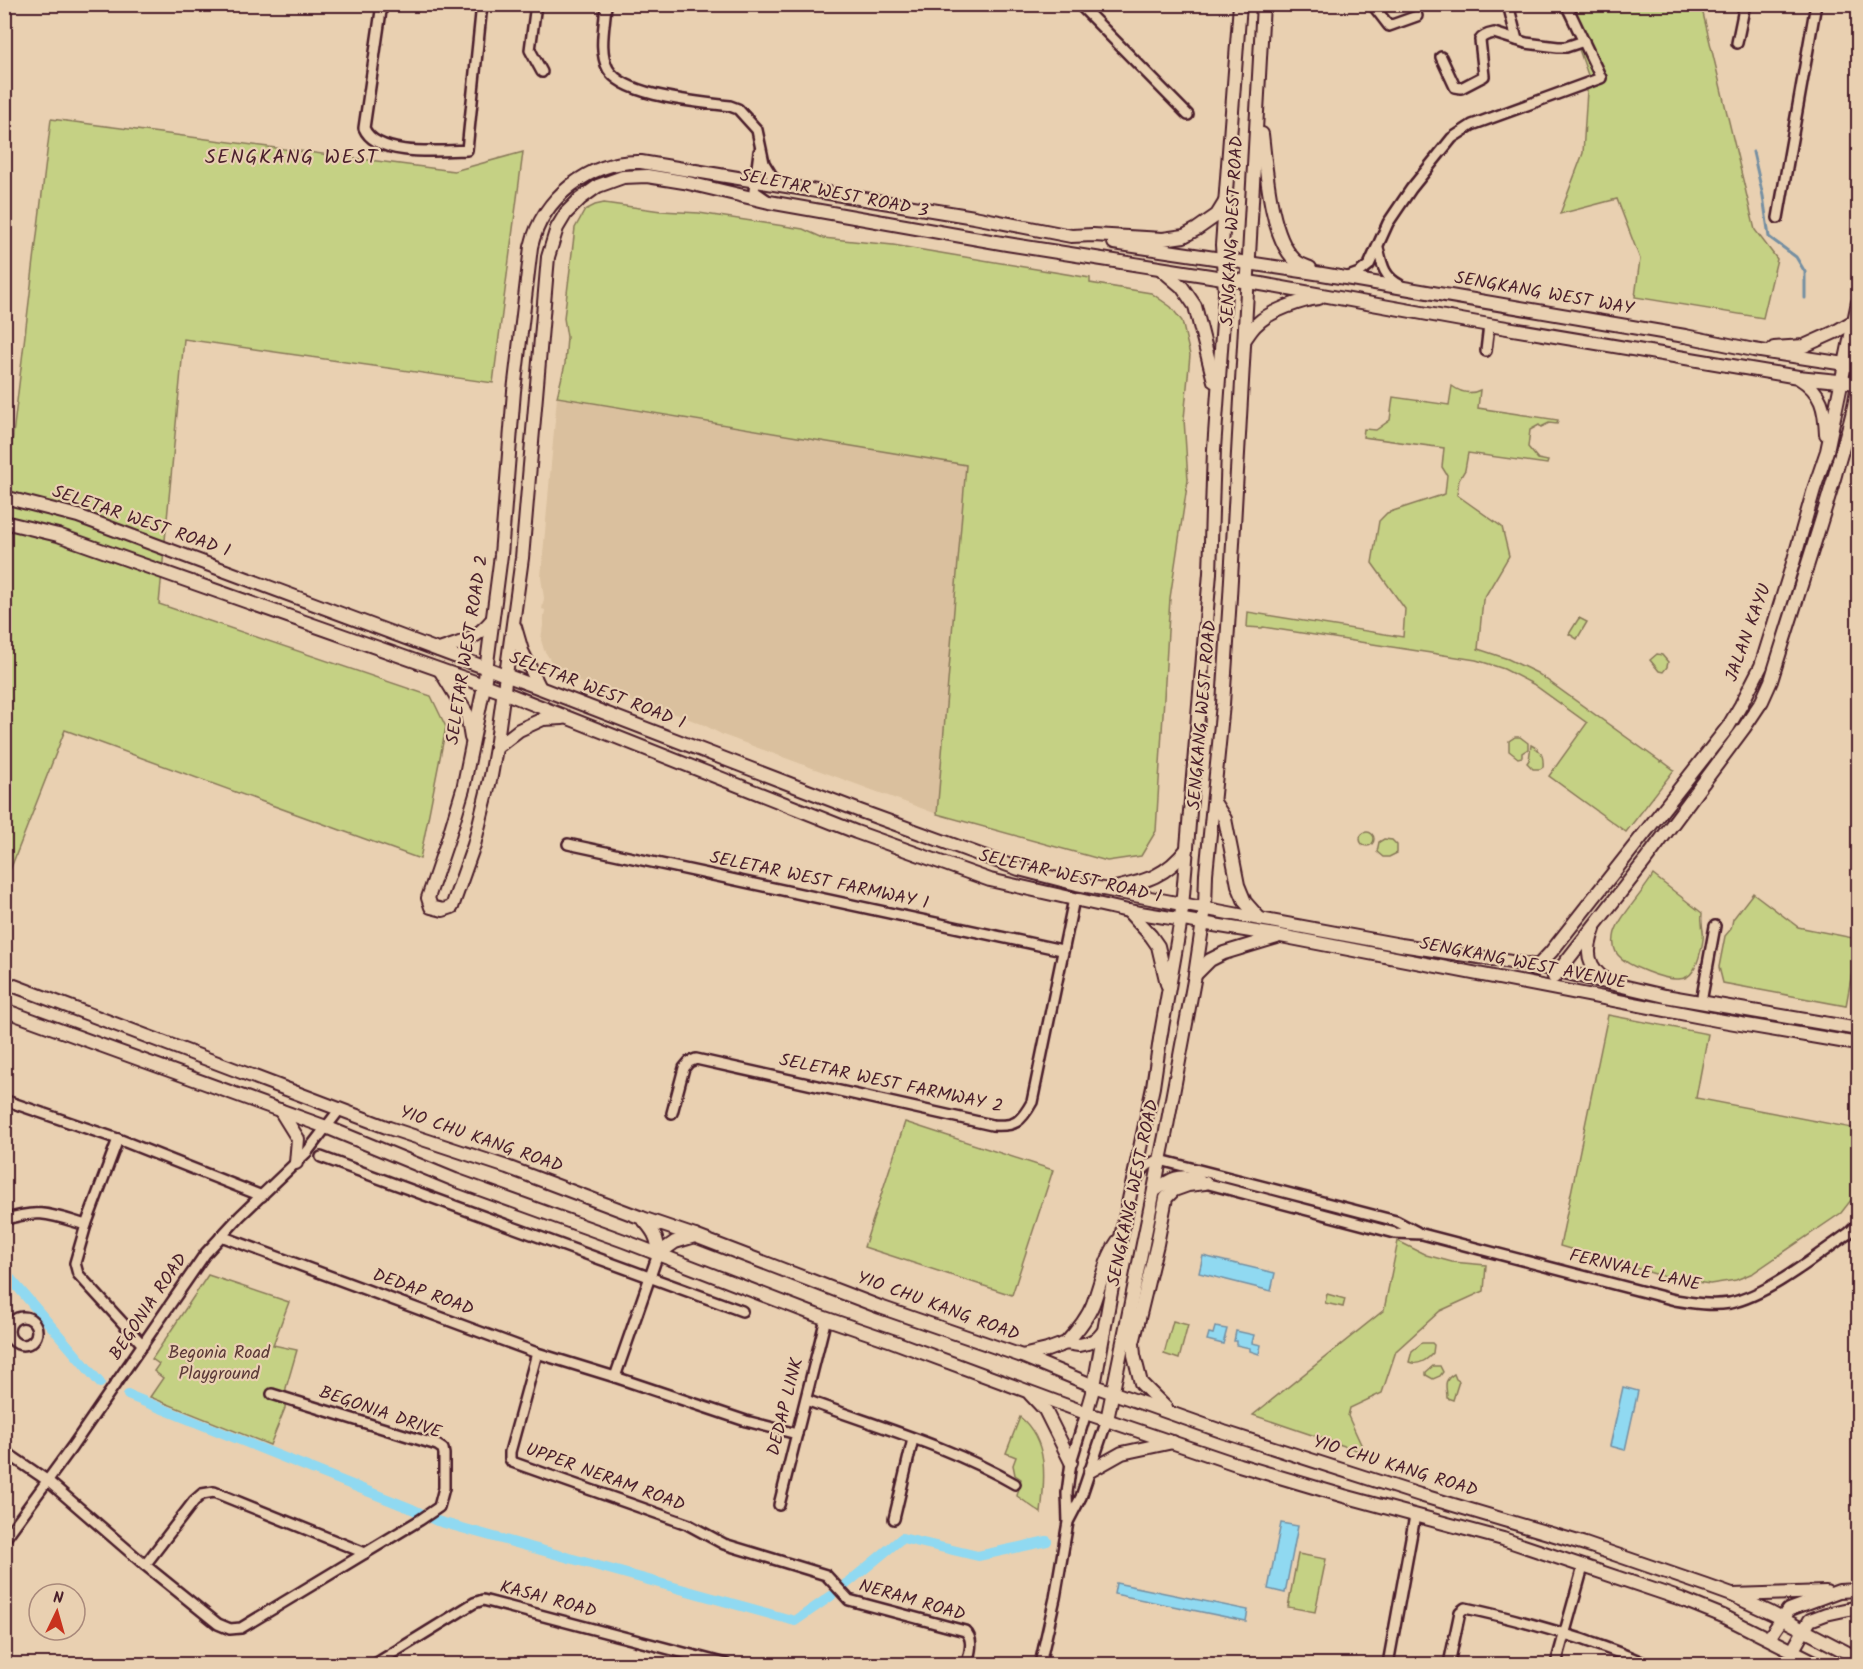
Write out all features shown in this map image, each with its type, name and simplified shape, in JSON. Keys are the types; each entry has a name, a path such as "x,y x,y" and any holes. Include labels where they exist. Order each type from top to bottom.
{"main road":[{"name":"SENGKANG WEST ROAD","path":"1086,1413 1094,1386 1121,1237 1153,1087 1181,919 1210,573 1217,391 1225,293 1223,261 1225,202 1240,4"},
{"name":"SENGKANG WEST ROAD","path":"1107,1420 1160,1160 1195,975 1205,908 1206,874 1225,680 1263,4"},
{"path":"1258,96 1266,175 1279,235 1286,250 1295,261 1322,274"},
{"name":"SELETAR WEST ROAD 3","path":"522,325 533,236 546,210 559,195 579,179 606,167 632,162 755,180 1223,261"},
{"name":"SELETAR WEST ROAD 3","path":"542,329 548,257 557,228 566,213 580,199 598,186 623,177 647,176 684,182 769,202 1007,244 1224,278"},
{"name":"SELETAR WEST ROAD 3","path":"1071,236 1163,239 1184,236 1217,215 1225,202"},
{"name":"SENGKANG WEST WAY","path":"1223,261 1322,274 1685,336 1754,350 1858,366"},
{"path":"1160,269 1182,287 1195,306 1217,391"},
{"path":"1224,278 1798,377 1858,383"},
{"path":"1245,340 1257,323 1291,305 1303,300 1333,297"},
{"name":"JALAN KAYU","path":"1524,982 1551,952 1728,727 1761,666 1827,451 1858,302"},
{"path":"1754,350 1804,346 1854,321"},
{"name":"SELETAR WEST ROAD 2","path":"522,325 514,391 501,555 487,668 463,789 428,898 431,907 442,910 452,907 474,845 496,748 522,558 542,329"},
{"name":"JALAN KAYU","path":"1549,986 1557,971 1680,814 1762,700 1771,681 1846,438 1858,383 1858,373"},
{"path":"1798,377 1815,390 1824,408 1827,451"},
{"path":"1846,438 1858,420"},
{"name":"SELETAR WEST ROAD 1","path":"4,497 78,516 1019,869 1108,890 1182,904"},
{"name":"SELETAR WEST ROAD 1","path":"4,522 58,536 503,692 867,836 990,880 1128,911 1181,919"},
{"path":"439,650 480,634 493,620"},
{"path":"513,623 522,651 540,688"},
{"path":"440,670 467,714 472,745"},
{"path":"496,748 519,730 543,719 567,718"},
{"path":"1214,802 1225,819 1238,885 1245,902 1260,919"},
{"path":"1108,890 1145,882 1158,876 1176,863 1187,849"},
{"name":"SENGKANG WEST AVENUE","path":"1182,904 1401,945 1537,966 1701,1002 1858,1029"},
{"path":"1128,911 1158,946 1169,992"},
{"name":"SENGKANG WEST AVENUE","path":"1181,919 1549,986 1717,1020 1858,1044"},
{"path":"1596,923 1590,939 1590,963 1596,973 1611,984"},
{"path":"1195,975 1210,960 1224,953 1281,936"},
{"name":"YIO CHU KANG ROAD","path":"4,982 389,1128 507,1167 880,1307 1022,1356 1094,1386 1224,1432 1408,1491 1585,1544 1731,1595 1852,1653 1858,1661"},
{"path":"4,1010 326,1127 455,1180 1086,1413 1239,1465 1503,1539 1681,1599 1723,1616 1820,1665"},
{"path":"280,1110 298,1139 296,1163"},
{"path":"1154,1191 1181,1177 1189,1177 1205,1183"},
{"path":"1171,1412 1141,1383 1134,1355 1134,1339 1166,1198 1174,1190 1205,1183"},
{"path":"642,1218 655,1234 658,1254"},
{"path":"658,1254 675,1242 694,1236"},
{"path":"1066,1343 1087,1315 1109,1254 1121,1237"},
{"path":"1127,1314 1134,1339"},
{"path":"1022,1356 1066,1343 1079,1345 1088,1343 1098,1338 1104,1331"},
{"path":"1027,1392 1045,1410 1071,1462"},
{"path":"1090,1471 1122,1453 1174,1442"},
{"path":"1731,1595 1858,1590"},
{"path":"1769,1638 1788,1610 1839,1591"},
{"path":"1793,1650 1810,1620 1858,1607"}],"street":[{"path":"382,4 364,128 367,135 382,145 422,151 467,150 482,4"},
{"path":"536,4 530,50 542,72"},
{"path":"606,4 603,39 605,56 609,69 618,79 646,93 738,109 757,130 765,163 777,184"},
{"path":"1079,4 1165,89 1188,115"},
{"path":"1372,4 1389,26 1417,16"},
{"path":"1508,4 1517,40"},
{"path":"1344,278 1359,273 1369,265 1388,223 1452,138 1472,125 1601,78 1566,4"},
{"path":"1737,43 1745,4"},
{"path":"1778,218 1816,4"},
{"path":"1441,57 1455,87 1461,88 1484,76 1481,38 1494,33 1526,43 1562,48 1584,41"},
{"path":"760,146 754,191 769,202"},
{"path":"1378,248 1386,276 1408,289"},
{"path":"1486,351 1489,325"},
{"path":"1787,581 1801,585"},
{"name":"SELETAR WEST FARMWAY 1","path":"568,844 1062,950"},
{"name":"SELETAR WEST FARMWAY 2","path":"672,1113 684,1068 696,1059 992,1125 1016,1124 1032,1102 1074,899"},
{"path":"1071,914 1082,908 1106,906"},
{"path":"1701,1002 1715,926"},
{"path":"4,1100 118,1139 262,1196"},
{"name":"BEGONIA ROAD","path":"4,1540 48,1481 205,1254 296,1163 340,1109"},
{"path":"118,1139 86,1225 75,1263 78,1274 143,1345"},
{"path":"321,1157 742,1311"},
{"path":"1131,1188 1143,1168 1160,1160"},
{"name":"FERNVALE LANE","path":"1160,1160 1258,1192"},
{"name":"FERNVALE LANE","path":"1205,1183 1396,1221 1422,1234 1667,1298 1706,1305 1729,1303 1760,1293 1849,1233 1858,1224"},
{"path":"4,1220 35,1213 51,1214 86,1225"},
{"name":"DEDAP ROAD","path":"221,1236 537,1353 746,1421 797,1434"},
{"path":"615,1377 658,1254"},
{"name":"DEDAP LINK","path":"779,1505 826,1318"},
{"name":"UPPER NERAM ROAD","path":"537,1353 510,1452 512,1462 687,1524 724,1544"},
{"name":"BEGONIA DRIVE","path":"4,1450 48,1481 145,1565 218,1624 230,1629 241,1628 439,1507 444,1488 443,1449 437,1445 272,1394"},
{"path":"806,1400 988,1468 1015,1484"},
{"path":"1040,1665 1055,1598 1068,1522 1067,1493 1071,1462 1086,1413"},
{"path":"1068,1522 1081,1497 1107,1420"},
{"path":"894,1519 914,1439"},
{"path":"145,1565 194,1501 202,1494 214,1492 365,1553"},
{"path":"1388,1665 1415,1516"},
{"name":"NERAM ROAD","path":"724,1544 826,1575 849,1600 965,1631 971,1642 967,1665"},
{"path":"1556,1665 1583,1567"},
{"name":"KASAI ROAD","path":"375,1665 474,1603 483,1600 726,1665"},
{"path":"1449,1665 1460,1612 1465,1608 1563,1634 1622,1653 1646,1665"},
{"path":"1619,1665 1622,1653"},
{"path":"681,1665 684,1654"}],"shaded area":[{"path":"557,397 966,465 937,814 723,735 679,715 655,710 566,677 557,671 544,650 541,640 545,610 542,609 544,598 541,577"}],"green space":[{"path":"1559,5 1701,5 1755,230 1777,259 1763,318 1635,297 1640,259 1617,199 1560,214 1583,153 1588,75 1574,35"},
{"path":"51,119 454,171 523,152 493,383 184,339 159,604 431,696 446,727 420,859 65,730 5,883 5,501"},
{"path":"604,203 661,211 699,213 803,229 823,238 893,245 1090,278 1090,283 1151,293 1171,307 1182,321 1190,355 1184,419 1188,480 1170,598 1156,831 1141,856 1107,861 937,814 966,465 557,397 565,364 567,337 564,318 575,228 585,210"},
{"path":"1452,386 1465,392 1480,390 1478,408 1558,420 1557,424 1549,423 1541,427 1539,425 1530,430 1528,447 1538,459 1548,461 1547,464 1468,453 1465,470 1459,480 1457,495 1502,527 1509,556 1483,600 1478,649 1508,659 1537,673 1674,770 1626,832 1549,776 1587,723 1533,684 1504,669 1476,660 1263,627 1247,627 1248,612 1403,637 1405,609 1372,563 1379,521 1387,513 1445,494 1447,475 1442,467 1444,448 1363,437 1364,429 1376,430 1390,420 1393,397 1449,405"},
{"path":"1579,618 1587,622 1577,639 1569,634"},
{"path":"1657,654 1662,655 1668,662 1663,672 1659,671 1650,660"},
{"path":"1520,737 1528,743 1528,749 1522,753 1522,757 1518,758 1509,751 1509,741"},
{"path":"1531,745 1539,751 1542,757 1543,767 1540,769 1533,769 1527,763"},
{"path":"1367,832 1372,834 1374,839 1372,844 1367,846 1362,844 1360,839 1362,834"},
{"path":"1384,839 1392,840 1397,845 1397,853 1383,857 1377,852 1379,842"},
{"path":"1653,875 1702,913 1702,945 1695,968 1689,976 1672,979 1646,972 1623,959 1615,949 1614,937 1619,923"},
{"path":"1753,893 1798,927 1858,939 1846,1006 1723,983 1719,967 1725,936 1731,929 1733,919"},
{"path":"1608,1015 1708,1034 1696,1098 1857,1129 1858,1125 1858,1186 1855,1195 1841,1213 1753,1273 1736,1280 1710,1284 1669,1278 1560,1246"},
{"path":"905,1122 1053,1170 1012,1295 864,1247"},
{"path":"1398,1241 1426,1255 1452,1262 1486,1265 1484,1291 1440,1311 1396,1351 1382,1393 1350,1408 1348,1416 1365,1453 1253,1415 1384,1310"},
{"name":"Begonia Road Playground","path":"208,1275 289,1302 273,1345 297,1350 286,1388 285,1408 270,1445 150,1397 163,1378 154,1371 159,1364 152,1359"},
{"path":"1327,1294 1345,1299 1343,1307 1325,1303"},
{"path":"1173,1321 1188,1325 1179,1359 1164,1354"},
{"path":"1422,1343 1432,1343 1433,1353 1422,1362 1409,1362 1412,1351"},
{"path":"1433,1366 1440,1366 1443,1372 1433,1379 1426,1375 1426,1372"},
{"path":"1454,1374 1459,1381 1453,1400 1447,1398 1446,1384"},
{"path":"1020,1417 1036,1437 1043,1461 1041,1513 1017,1496 1021,1479 1015,1475 1013,1465 1016,1457 1006,1453"},
{"path":"1298,1554 1326,1559 1315,1612 1288,1607"}],"water":[{"path":"1203,1256 1275,1273 1271,1291 1199,1273"},
{"path":"1215,1327 1227,1329 1223,1344 1207,1340 1209,1333 1213,1334"},
{"path":"1236,1331 1254,1335 1252,1343 1261,1345 1259,1354 1250,1351 1250,1348 1236,1345 1234,1341"},
{"path":"1623,1387 1638,1391 1625,1450 1610,1446"},
{"path":"1281,1523 1298,1526 1285,1593 1268,1589"},
{"path":"1116,1583 1248,1610 1246,1621 1114,1594"}],"waterway":[{"path":"1753,152 1769,237 1796,257 1805,272 1805,298"},
{"path":"4,1271 100,1383"},
{"path":"128,1395 437,1521 795,1621 831,1596"},
{"path":"844,1586 902,1538 978,1556 1047,1541"}],"district":[{"name":"SENGKANG WEST","path":"292,158"}]}
